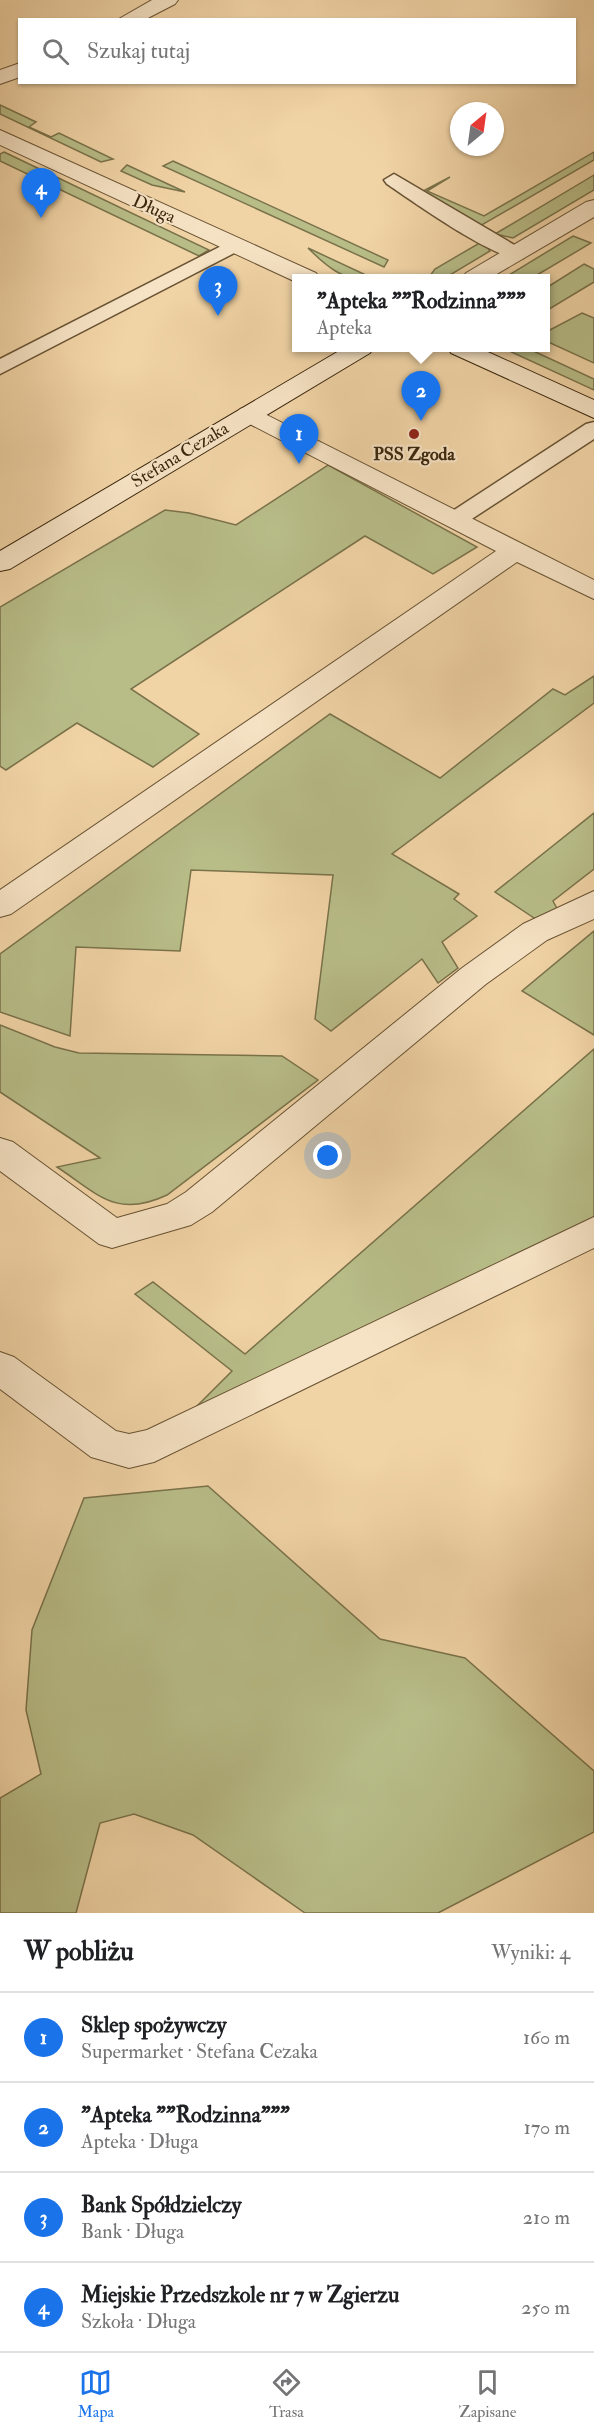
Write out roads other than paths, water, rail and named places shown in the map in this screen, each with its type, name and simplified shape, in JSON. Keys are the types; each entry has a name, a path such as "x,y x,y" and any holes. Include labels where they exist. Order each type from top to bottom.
{"street":[{"path":"130,18 162,1"},
{"path":"0,78 18,70"},
{"name":"Długa","path":"0,137 297,274"},
{"path":"482,274 594,207"},
{"name":"Stefana Cezaka","path":"0,563 354,352"},
{"path":"469,352 594,410"},
{"path":"249,414 594,591"},
{"path":"0,906 516,550"},
{"path":"0,1152 112,1234 178,1215 199,1202 474,976 535,932 584,910 594,902"},
{"path":"0,1368 105,1445 129,1451 154,1445 594,1231"}],"lane":[{"path":"394,180 478,234 516,254"},
{"path":"0,368 235,245"},
{"path":"456,519 594,429"}],"place":[{"name":"Miejskie Przedszkole nr 7 w Zgierzu","path":"41,218"},
{"name":"Bank Spółdzielczy","path":"218,316"},
{"name":"\"Apteka \"\"Rodzinna\"\"\"","path":"421,421"},
{"name":"PSS Zgoda","path":"414,434"},
{"name":"Sklep spożywczy","path":"299,464"}]}
